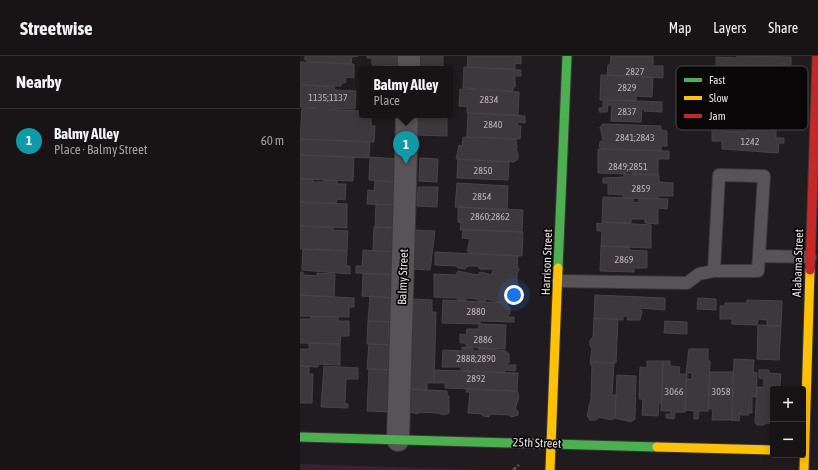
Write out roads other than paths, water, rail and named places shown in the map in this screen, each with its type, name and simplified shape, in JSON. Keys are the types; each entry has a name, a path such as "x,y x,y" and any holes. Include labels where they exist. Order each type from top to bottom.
{"street":[{"name":"Harrison Street","path":"550,470 567,56"},
{"name":"Alabama Street","path":"807,456 810,258 815,203 817,56"},
{"name":"Balmy Street","path":"398,440 407,118"},
{"name":"25th Street","path":"300,437 770,450"}],"lane":[{"path":"558,281 687,283 699,274 714,271 758,271 764,176 719,175 714,271"},
{"path":"759,256 810,258"}],"place":[{"name":"Balmy Alley","path":"406,164"}]}
